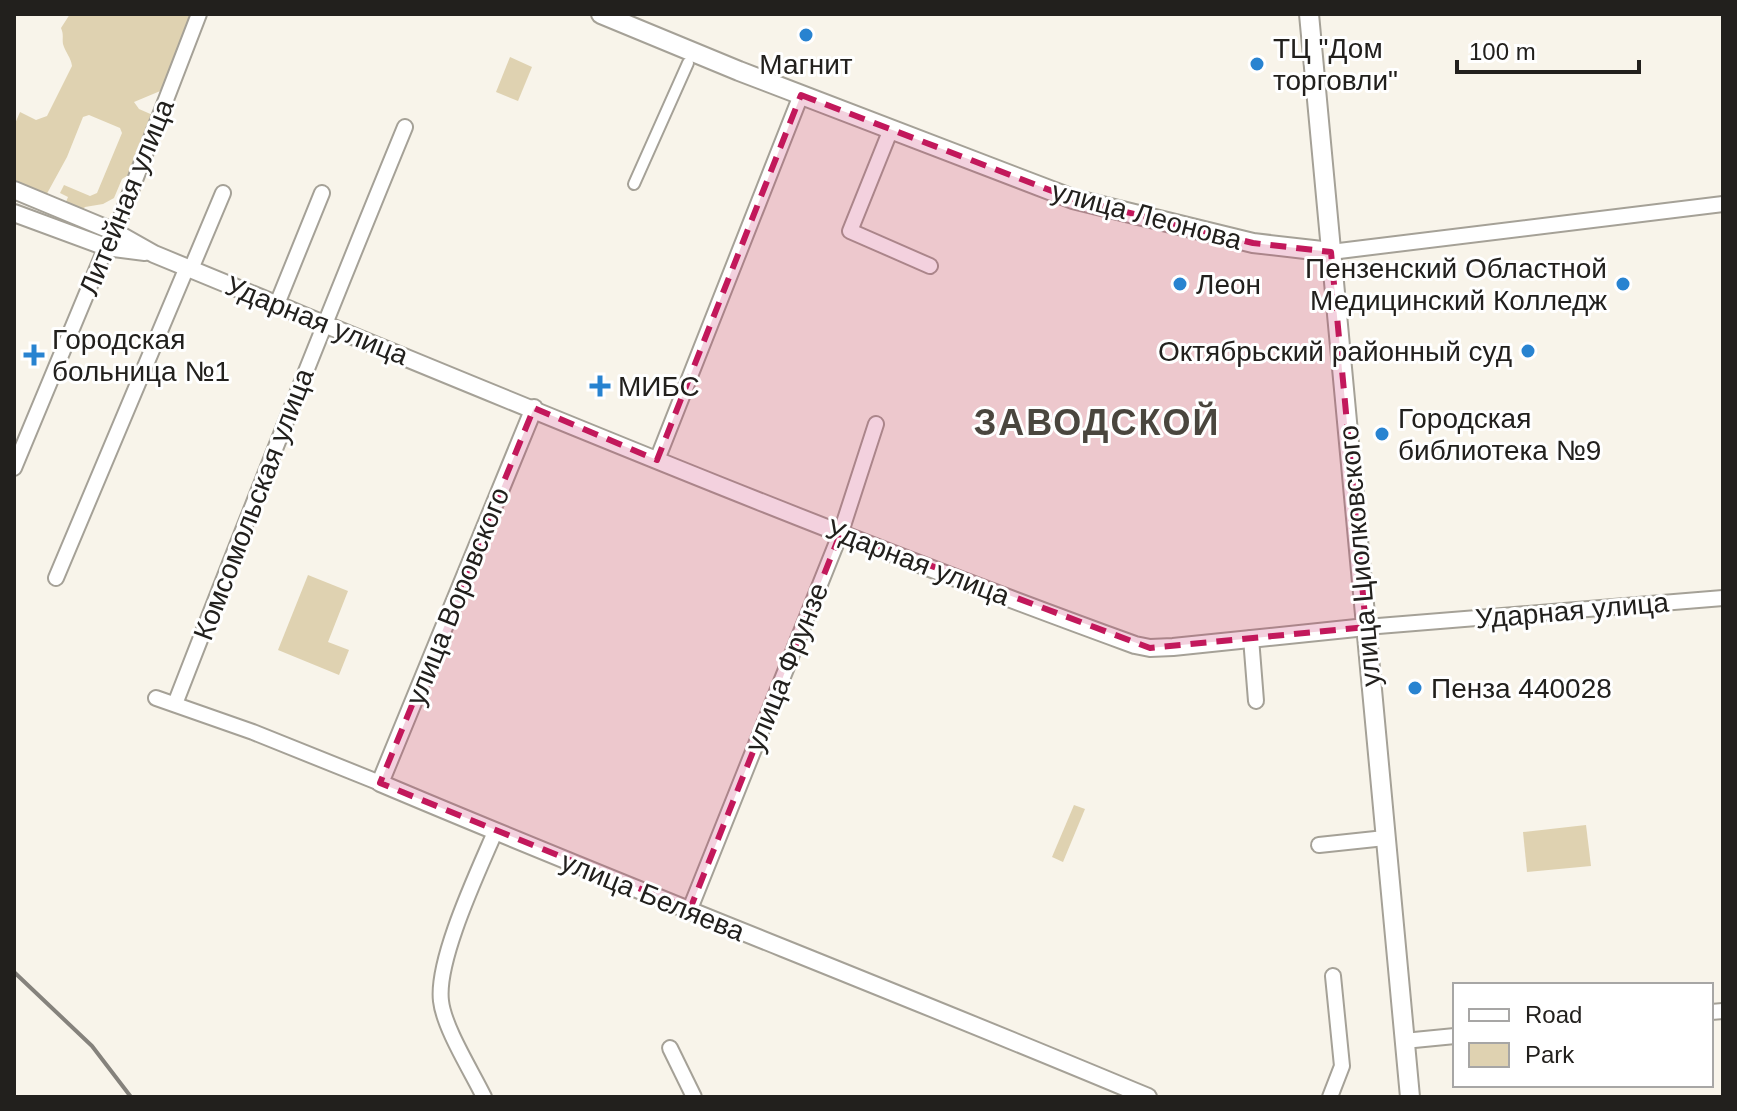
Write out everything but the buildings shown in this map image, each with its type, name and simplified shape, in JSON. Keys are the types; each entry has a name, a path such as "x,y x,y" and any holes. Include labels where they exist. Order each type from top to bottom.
{"main road":[{"name":"улица Леонова","path":"601,14 801,95 1073,199 1253,243 1331,252"},
{"name":"улица Циолковского","path":"1309,14 1410,1097"}],"street":[{"name":"Литейная улица","path":"14,468 115,232 199,14"},
{"path":"634,184 688,63"},
{"path":"657,460 801,95"},
{"name":"Комсомольская улица","path":"175,704 405,127"},
{"path":"891,129 850,231 930,266"},
{"name":"Ударная улица","path":"14,190 115,232 154,254 657,460 1135,645 1173,647 1366,627 1723,598"},
{"path":"56,578 223,193"},
{"path":"277,304 322,193"},
{"name":"улица Леонова","path":"1331,252 1723,204"},
{"name":"Ударная улица","path":"14,213 106,247 154,254"},
{"name":"улица Воровского","path":"380,783 534,408"},
{"name":"улица Фрунзе","path":"690,909 841,532 876,424"},
{"path":"1251,638 1256,701"},
{"name":"улица Беляева","path":"156,698 380,783 1148,1097"},
{"path":"484,1097 446,1018 441,1000 445,964 464,906 495,832"},
{"path":"1319,845 1385,838"},
{"path":"1330,1097 1342,1066 1333,976"},
{"path":"1404,1041 1453,1036"},
{"path":"670,1048 694,1097"}],"highlighted area":[{"path":"801,95 1073,199 1253,243 1331,252 1366,627 1150,648 841,532 690,909 380,783 534,408 657,460"}],"green space":[{"path":"70,14 195,14 165,89 134,102 139,109 155,116 133,172 122,179 114,198 103,204 85,207 77,215 63,209 68,197 60,193 64,185 90,196 97,193 122,133 120,128 89,115 83,117 67,157 44,199 14,191 14,126 20,112 36,120 47,116 72,66 63,44 61,28"},
{"path":"510,57 532,67 518,101 496,92"},
{"path":"308,575 348,591 328,642 349,650 339,675 278,650"},
{"path":"1074,805 1085,809 1063,862 1052,857"},
{"path":"1586,825 1591,866 1527,872 1523,832"}],"railway":[{"path":"14,972 92,1046 131,1097"}],"place":[{"name":"Магнит","path":"806,35"},
{"name":"ТЦ \"Дом торговли\"","path":"1257,64"},
{"name":"Леон","path":"1180,284"},
{"name":"Пензенский Областной Медицинский Колледж","path":"1623,284"},
{"name":"Октябрьский районный суд","path":"1528,351"},
{"name":"Городская больница №1","path":"34,355"},
{"name":"МИБС","path":"600,386"},
{"name":"Городская библиотека №9","path":"1382,434"},
{"name":"Пенза 440028","path":"1415,688"}],"district":[{"name":"ЗАВОДСКОЙ","path":"1097,422"}]}
